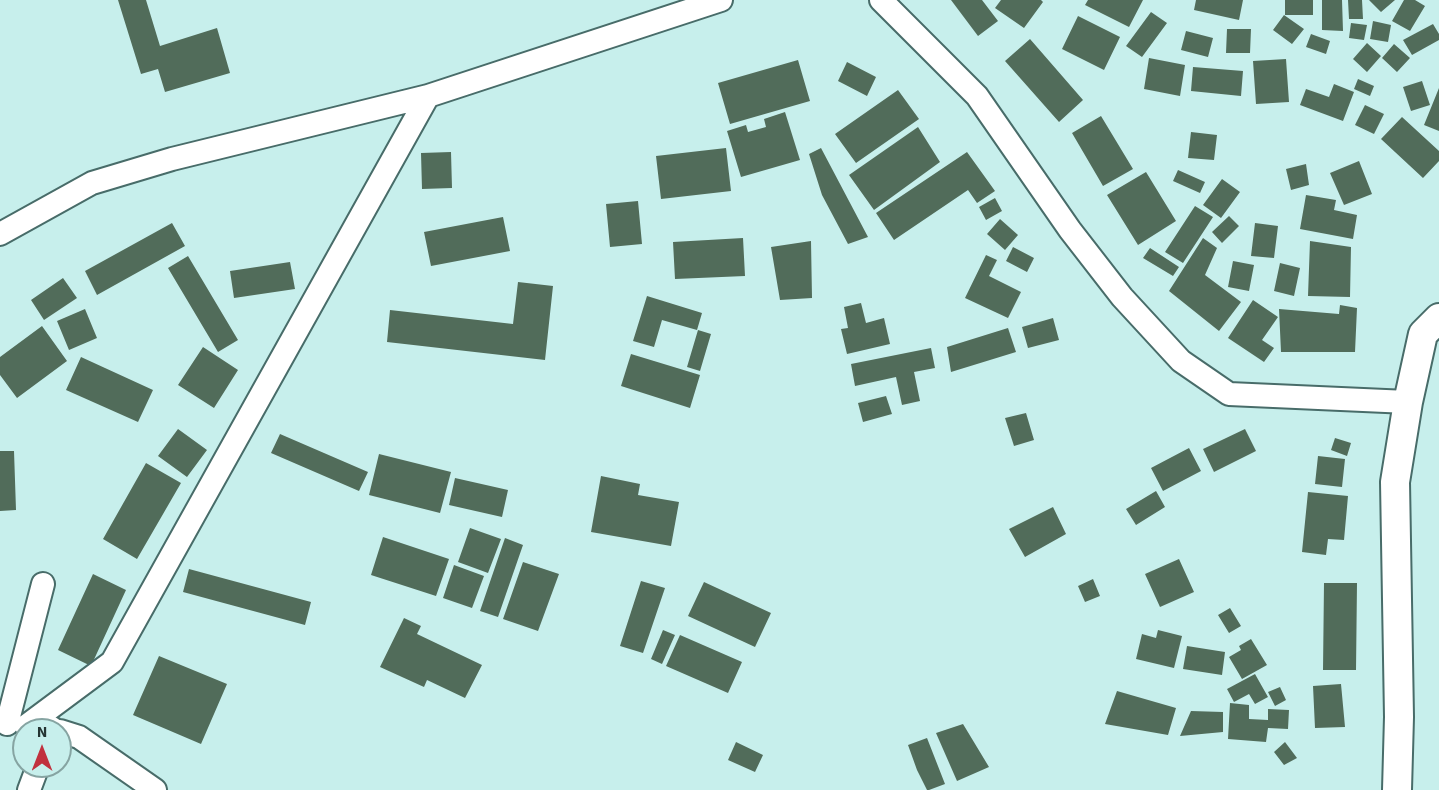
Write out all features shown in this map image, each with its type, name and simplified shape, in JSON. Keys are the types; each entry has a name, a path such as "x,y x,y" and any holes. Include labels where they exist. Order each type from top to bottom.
{"street":[{"path":"0,234 92,183 172,159 428,96 722,0"},
{"path":"881,0 977,96 1070,230 1115,289 1181,361 1229,394 1408,402"},
{"path":"11,725 112,662 428,96"},
{"path":"1397,790 1399,717 1395,482 1408,402 1423,334 1439,318"},
{"path":"11,725 43,584"},
{"path":"72,735 79,737 154,790"}],"building":[{"path":"118,0 146,0 160,46 217,28 230,73 165,92 158,69 141,74"},
{"path":"951,0 982,0 998,21 978,36"},
{"path":"1001,0 1041,0 1043,2 1024,28 995,8"},
{"path":"1088,0 1143,0 1129,27 1085,5"},
{"path":"1196,0 1243,0 1239,20 1194,10"},
{"path":"1285,0 1313,0 1313,15 1285,15"},
{"path":"1322,0 1342,0 1343,31 1322,30"},
{"path":"1348,0 1362,0 1363,19 1349,19"},
{"path":"1369,0 1395,0 1381,12"},
{"path":"1404,0 1415,0 1425,6 1410,31 1392,21"},
{"path":"1151,12 1167,23 1142,57 1126,46"},
{"path":"1284,15 1304,29 1292,44 1273,30"},
{"path":"1078,16 1120,37 1104,70 1062,49"},
{"path":"1373,21 1391,25 1388,42 1370,39"},
{"path":"1351,23 1367,25 1364,40 1349,38"},
{"path":"1433,24 1439,34 1439,40 1412,55 1403,40"},
{"path":"1227,29 1251,29 1250,53 1226,53"},
{"path":"1186,31 1213,38 1208,57 1181,50"},
{"path":"1311,34 1330,41 1326,54 1306,47"},
{"path":"1030,39 1083,100 1059,122 1005,61"},
{"path":"1367,43 1381,56 1367,72 1353,59"},
{"path":"1394,44 1410,58 1397,72 1382,58"},
{"path":"1149,58 1185,65 1180,96 1144,89"},
{"path":"1286,59 1289,102 1256,104 1253,61"},
{"path":"798,60 810,101 730,124 718,83"},
{"path":"847,62 876,77 867,96 838,81"},
{"path":"1193,67 1243,71 1241,96 1191,91"},
{"path":"1358,79 1374,86 1370,96 1354,89"},
{"path":"1422,81 1430,105 1411,111 1403,87"},
{"path":"1334,84 1354,92 1343,121 1300,105 1306,89 1329,97"},
{"path":"1439,88 1439,131 1424,125"},
{"path":"898,90 919,119 856,163 835,134"},
{"path":"1365,105 1384,114 1374,134 1355,125"},
{"path":"785,112 800,160 741,177 727,131 746,125 748,132 766,127 764,119"},
{"path":"1101,116 1133,169 1103,186 1072,133"},
{"path":"1402,117 1439,151 1439,161 1423,178 1381,139"},
{"path":"918,127 940,162 874,210 849,175"},
{"path":"1191,132 1217,135 1214,160 1188,158"},
{"path":"726,148 731,191 661,199 656,156"},
{"path":"821,148 868,237 848,244 822,195 809,154"},
{"path":"451,152 452,188 422,189 421,153"},
{"path":"967,152 995,191 977,203 968,190 894,240 876,213"},
{"path":"1359,161 1372,194 1344,205 1330,173"},
{"path":"1306,164 1309,185 1291,190 1286,169"},
{"path":"1178,170 1205,182 1200,193 1173,181"},
{"path":"1146,172 1176,221 1138,245 1107,195"},
{"path":"1222,179 1240,192 1221,218 1203,205"},
{"path":"1306,195 1336,200 1334,210 1357,215 1353,239 1300,229"},
{"path":"995,198 1002,211 986,220 979,207"},
{"path":"638,201 642,244 610,247 606,204"},
{"path":"1195,206 1213,217 1183,263 1165,252"},
{"path":"1229,216 1239,226 1222,243 1212,232"},
{"path":"503,217 510,251 431,266 424,232"},
{"path":"1000,219 1018,235 1005,250 987,234"},
{"path":"172,223 185,246 97,295 85,271"},
{"path":"1255,223 1278,226 1274,258 1251,256"},
{"path":"743,238 745,276 675,279 673,242"},
{"path":"1203,238 1217,248 1205,275 1241,302 1219,331 1169,291"},
{"path":"811,241 812,298 780,300 771,247"},
{"path":"1310,241 1351,247 1350,297 1308,296"},
{"path":"1013,247 1034,258 1027,272 1006,261"},
{"path":"1150,248 1179,267 1173,276 1143,258"},
{"path":"986,255 997,260 989,276 1021,292 1008,318 965,298"},
{"path":"188,256 238,340 218,352 168,268"},
{"path":"1233,261 1254,265 1249,291 1228,287"},
{"path":"290,262 295,289 234,298 230,271"},
{"path":"1280,263 1300,268 1294,296 1274,291"},
{"path":"63,278 77,298 44,320 31,300"},
{"path":"518,282 553,286 545,360 387,342 390,310 513,324"},
{"path":"647,296 702,313 697,330 662,320 654,347 633,341"},
{"path":"1253,300 1278,317 1262,340 1274,348 1264,362 1228,338"},
{"path":"861,303 866,323 884,318 890,344 847,354 841,329 848,328 844,307"},
{"path":"1340,305 1357,308 1355,352 1281,352 1279,309 1339,314"},
{"path":"85,309 97,338 69,350 57,321"},
{"path":"1053,318 1059,340 1028,348 1022,327"},
{"path":"42,326 67,361 17,398 0,375 0,357"},
{"path":"1008,328 1016,352 951,372 947,347"},
{"path":"698,330 711,334 700,371 687,367"},
{"path":"203,347 238,370 214,408 178,385"},
{"path":"931,348 935,368 914,372 920,401 902,405 896,377 855,386 851,364"},
{"path":"631,354 700,375 690,408 621,386"},
{"path":"81,357 153,390 138,422 66,390"},
{"path":"886,396 892,414 863,422 858,403"},
{"path":"1026,413 1034,440 1014,446 1005,418"},
{"path":"178,429 207,450 187,477 158,456"},
{"path":"1245,429 1256,451 1214,472 1203,449"},
{"path":"280,434 368,472 359,491 271,453"},
{"path":"1335,438 1351,443 1347,456 1331,450"},
{"path":"1189,448 1201,471 1163,491 1151,468"},
{"path":"0,451 14,451 16,510 0,511"},
{"path":"379,454 451,472 440,513 369,495"},
{"path":"1318,456 1345,459 1342,487 1315,484"},
{"path":"146,463 181,483 137,559 103,539"},
{"path":"601,476 640,484 638,495 679,502 671,546 591,532"},
{"path":"455,478 508,490 502,517 449,505"},
{"path":"1156,491 1165,507 1136,525 1126,509"},
{"path":"1308,492 1348,496 1344,540 1328,539 1326,555 1302,552"},
{"path":"1053,507 1066,534 1025,557 1009,529"},
{"path":"470,528 501,539 488,573 458,562"},
{"path":"383,537 449,559 436,596 371,575"},
{"path":"505,538 523,545 498,617 480,611"},
{"path":"1179,559 1194,592 1160,607 1145,574"},
{"path":"523,562 559,574 538,631 503,619"},
{"path":"454,565 484,576 472,608 443,598"},
{"path":"189,569 311,602 305,625 183,592"},
{"path":"93,574 126,590 91,666 58,650"},
{"path":"1093,579 1100,596 1085,602 1078,586"},
{"path":"641,581 665,588 643,653 620,646"},
{"path":"704,582 771,613 755,647 688,616"},
{"path":"1324,583 1357,583 1356,670 1323,670"},
{"path":"1230,608 1241,626 1229,633 1218,615"},
{"path":"404,618 421,626 417,634 482,665 465,698 427,680 424,687 380,667"},
{"path":"663,630 675,635 662,664 651,659"},
{"path":"1158,630 1182,636 1174,668 1136,659 1142,634 1156,638"},
{"path":"680,635 742,662 728,693 666,666"},
{"path":"1251,639 1267,665 1242,679 1229,657 1241,650 1239,646"},
{"path":"1187,646 1225,652 1222,675 1183,669"},
{"path":"159,656 227,684 201,744 133,715"},
{"path":"1255,674 1268,697 1255,704 1249,694 1234,702 1227,689"},
{"path":"1341,684 1345,727 1315,728 1313,686"},
{"path":"1280,687 1286,700 1275,706 1268,692"},
{"path":"1117,691 1176,708 1168,735 1105,724"},
{"path":"1230,703 1249,705 1249,719 1268,720 1268,709 1289,710 1288,729 1268,728 1266,742 1228,739"},
{"path":"1191,711 1223,712 1223,732 1180,736"},
{"path":"963,724 989,767 957,781 936,733"},
{"path":"927,738 945,784 929,790 917,770 908,745"},
{"path":"736,742 763,755 755,772 728,760"},
{"path":"1285,742 1297,758 1284,765 1274,752"}]}
